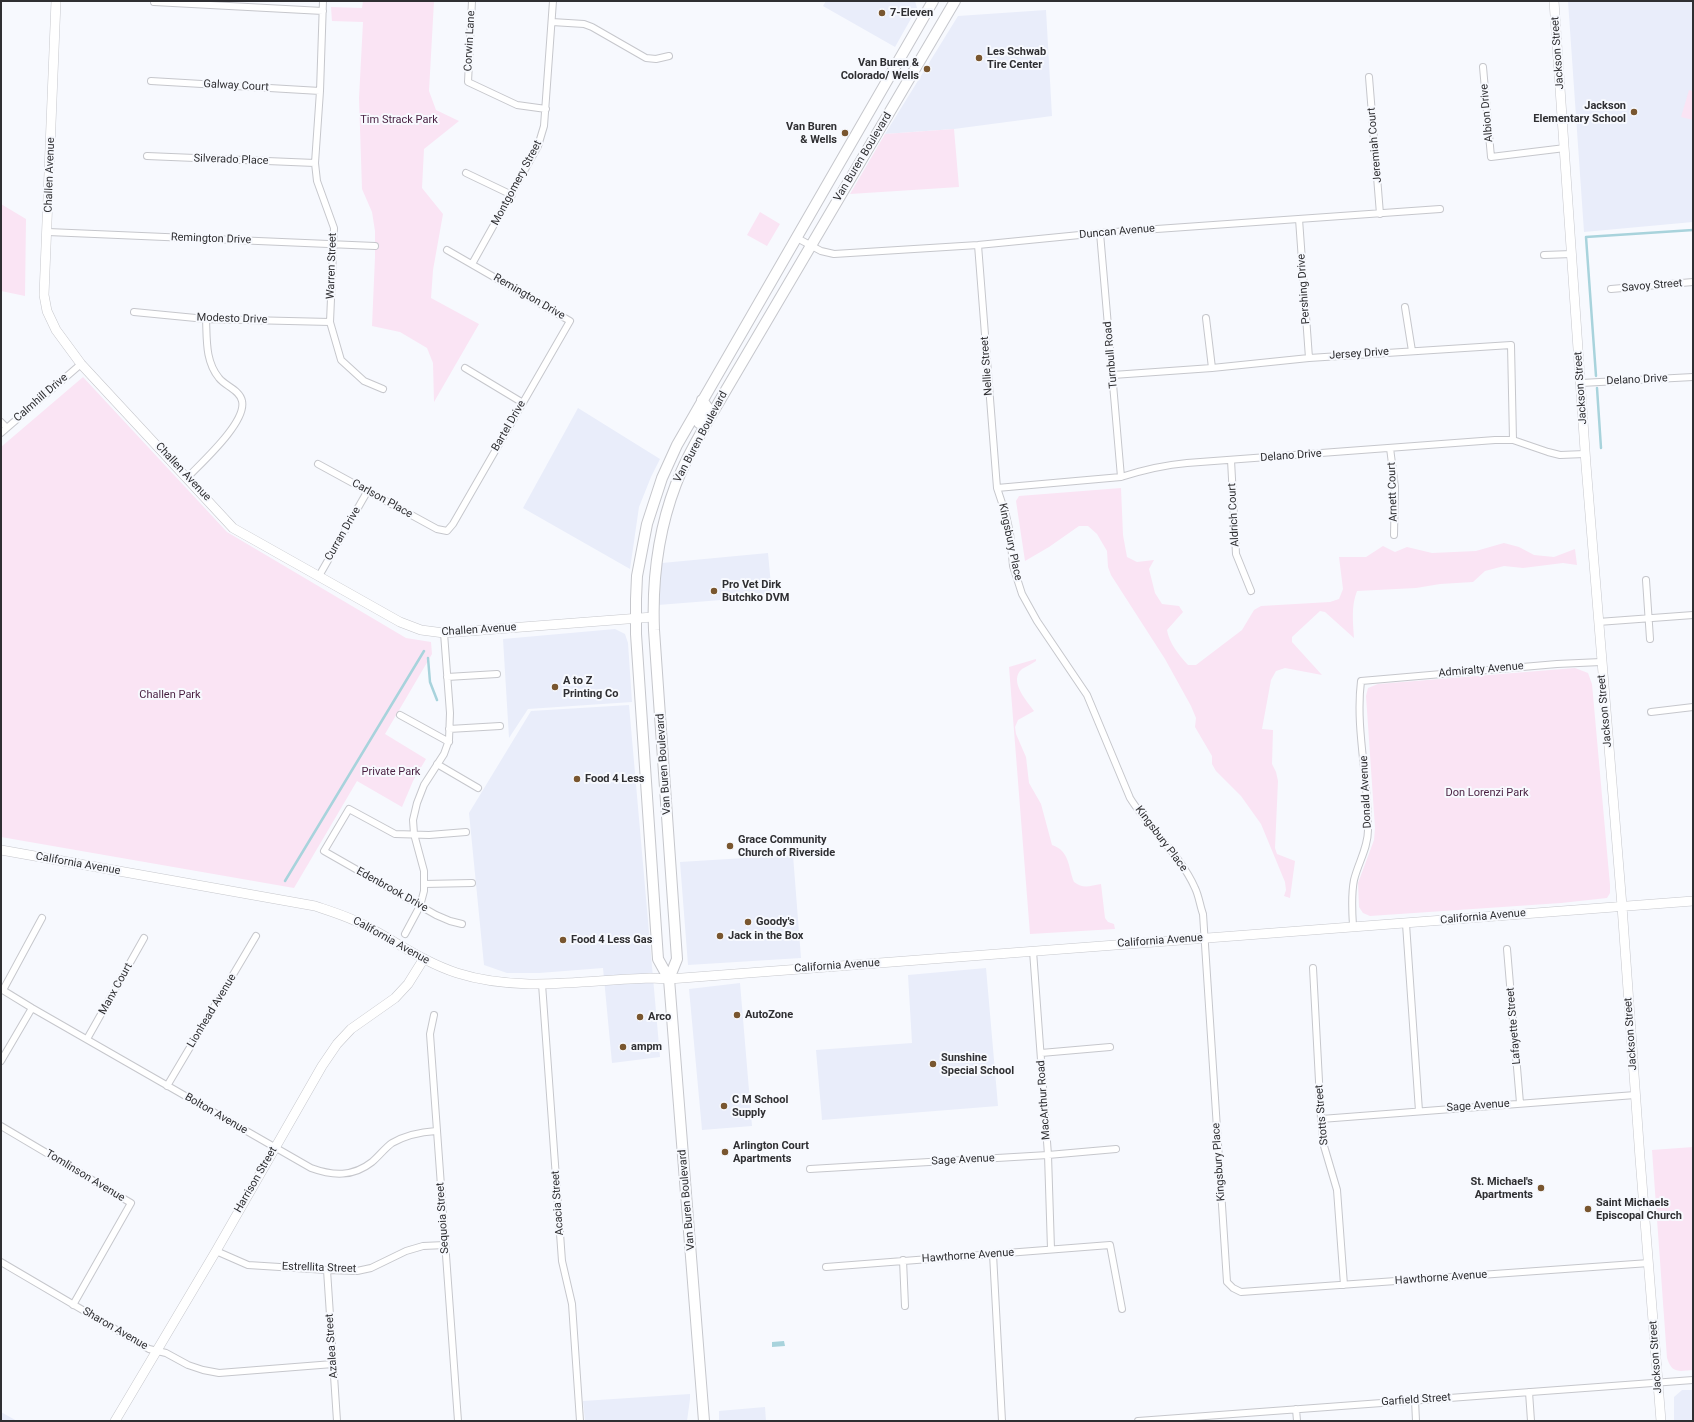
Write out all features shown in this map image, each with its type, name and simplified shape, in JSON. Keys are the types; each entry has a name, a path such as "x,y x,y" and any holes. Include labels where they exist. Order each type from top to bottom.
{"main road":[{"name":"Challen Avenue","path":"56,1 48,232 44,295 47,310 56,330 81,364 188,477 233,528 400,622 421,630 444,633 653,617"},
{"name":"Van Buren Boulevard","path":"704,1421 669,979 659,961 636,618 637,576 649,516 669,460 702,400 933,1"},
{"name":"Van Buren Boulevard","path":"669,979 677,960 653,617 654,573 662,529 668,508 688,458 726,390 955,1"},
{"name":"Jackson Street","path":"1554,1 1585,454 1622,906 1635,1095 1661,1421"},
{"path":"688,458 687,451 689,443 707,407 702,400"},
{"path":"649,516 655,520 656,527 650,559 654,573"},
{"name":"California Avenue","path":"1,850 315,906 365,925 423,960 457,973 477,978 518,984 648,978 669,979 1204,937 1353,926 1406,924 1693,901"},
{"name":"Harrison Street","path":"115,1421 216,1251 322,1066 337,1044 351,1029 395,998 408,984 423,960"}],"street":[{"name":"Warren Street","path":"323,1 320,91 315,163 319,187 334,228 330,322 341,360 364,381 383,388"},
{"name":"Corwin Lane","path":"472,1 468,82 517,105 546,109"},
{"name":"Montgomery Street","path":"472,264 512,195 538,146 544,126 546,109 553,1"},
{"path":"154,2 323,10"},
{"path":"552,22 584,24 592,27 646,58 656,59 669,56"},
{"name":"Albion Drive","path":"1483,67 1491,157 1565,148"},
{"name":"Jeremiah Court","path":"1369,76 1380,214"},
{"name":"Galway Court","path":"151,81 320,91"},
{"name":"Silverado Place","path":"147,156 315,163"},
{"path":"466,173 512,195"},
{"name":"Duncan Avenue","path":"797,238 811,246 834,254 978,245 1100,233 1440,209"},
{"name":"Pershing Drive","path":"1299,219 1309,358"},
{"name":"Remington Drive","path":"48,232 375,246"},
{"name":"Turnbull Road","path":"1100,233 1121,477"},
{"name":"Nellie Street","path":"978,245 997,488"},
{"name":"Remington Drive","path":"447,250 570,321"},
{"path":"1544,255 1572,254"},
{"name":"Savoy Street","path":"1611,289 1693,282"},
{"path":"1405,307 1412,350"},
{"name":"Modesto Drive","path":"134,312 206,319 330,322"},
{"path":"1206,318 1212,368"},
{"path":"188,477 226,438 241,411 243,402 239,394 219,378 210,364 206,347 206,319"},
{"name":"Bartel Drive","path":"447,531 453,524 570,321"},
{"name":"Jersey Drive","path":"1113,375 1212,368 1309,358 1412,350 1511,345 1513,440"},
{"name":"Calmhill Drive","path":"1,433 81,364"},
{"path":"465,368 523,403"},
{"name":"Delano Drive","path":"1581,383 1693,377"},
{"path":"1,422 6,428"},
{"name":"Delano Drive","path":"997,488 1121,477 1162,465 1496,440 1513,440 1560,455 1585,454"},
{"name":"Arnett Court","path":"1390,448 1394,487 1394,535"},
{"name":"Aldrich Court","path":"1231,460 1236,554 1251,591"},
{"name":"Carlson Place","path":"318,464 437,529 447,531"},
{"name":"Kingsbury Place","path":"997,488 1007,521 1013,566 1022,594 1037,621 1087,695 1130,798 1138,812 1184,867 1196,888 1203,914 1228,1282 1233,1288"},
{"name":"Curran Drive","path":"319,576 367,492"},
{"path":"1646,580 1650,639"},
{"path":"1598,622 1693,615"},
{"path":"405,934 420,906 424,884 424,871 414,834 413,820 417,803 424,785 444,754 450,729 444,633"},
{"name":"Admiralty Avenue","path":"1361,681 1557,664 1601,662"},
{"path":"447,677 497,674"},
{"name":"Donald Avenue","path":"1353,926 1352,889 1366,846 1368,833 1368,803 1358,703 1361,681"},
{"path":"1651,712 1693,707"},
{"path":"400,715 448,742"},
{"path":"450,729 500,726"},
{"path":"437,764 478,788"},
{"name":"Edenbrook Drive","path":"414,834 396,834 349,809 324,851 420,906 450,921 462,924"},
{"path":"414,834 466,832"},
{"path":"424,884 472,883"},
{"path":"2,989 42,918"},
{"path":"1406,924 1419,1111"},
{"name":"Lionhead Avenue","path":"167,1086 256,936"},
{"name":"Manx Court","path":"87,1039 144,938"},
{"name":"Lafayette Street","path":"1507,949 1520,1103"},
{"name":"MacArthur Road","path":"1033,951 1048,1155 1051,1249"},
{"name":"Stotts Street","path":"1313,968 1321,1118 1324,1146 1337,1190 1344,1285"},
{"name":"Acacia Street","path":"542,984 562,1261 572,1304 580,1421"},
{"name":"Bolton Avenue","path":"2,989 167,1086 311,1168 325,1173 351,1173 370,1163 391,1144 402,1138 419,1132 436,1131"},
{"path":"1,1062 32,1008"},
{"name":"Sequoia Street","path":"434,1015 430,1034 458,1421"},
{"path":"1041,1053 1110,1047"},
{"name":"Sage Avenue","path":"1321,1118 1635,1095"},
{"name":"Tomlinson Avenue","path":"1,1126 131,1203 73,1304"},
{"name":"Sage Avenue","path":"810,1169 1048,1155 1116,1149"},
{"name":"Estrellita Street","path":"216,1251 248,1265 327,1270 357,1270 371,1268 406,1251 423,1246 445,1245"},
{"name":"Hawthorne Avenue","path":"826,1267 1110,1245 1122,1309"},
{"path":"993,1254 1002,1421"},
{"path":"903,1260 905,1306"},
{"name":"Sharon Avenue","path":"1,1262 149,1349 156,1352 166,1353 188,1365 203,1370 219,1373 333,1364"},
{"name":"Hawthorne Avenue","path":"1233,1288 1241,1292 1649,1263"},
{"name":"Azalea Street","path":"327,1270 337,1421"},
{"name":"Garfield Street","path":"1138,1421 1693,1380"},
{"path":"1529,1392 1531,1421"},
{"path":"1414,1400 1416,1421"},
{"path":"1296,1409 1297,1421"}],"shaded area":[{"path":"826,1 915,1 917,8 895,47 823,6"},
{"name":"Jackson Elementary School","path":"1568,1 1693,1 1693,222 1584,232"},
{"path":"1046,10 1052,116 954,129 885,134 958,16"},
{"path":"578,408 660,459 639,507 630,569 523,508"},
{"path":"768,553 772,596 658,605 658,584 662,563"},
{"path":"615,629 625,634 628,643 632,702 528,709 509,738 503,639"},
{"path":"629,705 660,1057 612,1063 603,968 539,973 507,973 484,965 469,813 531,711"},
{"path":"793,855 801,958 688,965 680,862"},
{"path":"986,968 998,1106 822,1120 816,1050 912,1043 908,975"},
{"path":"740,983 752,1126 702,1130 689,989"},
{"path":"1682,1390 1693,1390 1693,1421 1674,1421 1674,1397"},
{"path":"690,1394 687,1421 585,1421 583,1401"},
{"path":"765,1407 766,1421 719,1421 719,1411"},
{"path":"1,1412 17,1421 1,1421"}],"green space":[{"name":"Tim Strack Park","path":"363,1 434,1 429,91 436,110 459,121 424,149 422,188 443,214 433,270 431,298 479,324 434,402 433,363 427,348 400,332 372,326 375,231 372,212 362,189 359,98 363,22 332,21 331,7 362,8"},
{"path":"1689,90 1693,91 1693,120 1681,117"},
{"path":"954,129 959,187 850,194 885,134"},
{"path":"1,204 26,219 25,296 1,291"},
{"path":"760,212 780,224 767,246 747,235"},
{"name":"Challen Park","path":"83,377 227,532 406,638 431,642 432,654 385,734 426,759 413,781 402,807 357,781 294,888 1,837 1,447"},
{"path":"1121,488 1123,535 1127,557 1137,562 1154,560 1149,569 1155,593 1162,604 1179,606 1183,612 1167,630 1172,644 1188,665 1196,665 1242,630 1254,610 1261,606 1330,602 1339,599 1343,589 1339,557 1366,557 1383,546 1395,552 1407,547 1432,553 1476,551 1504,543 1519,547 1534,555 1554,557 1575,549 1577,565 1563,563 1523,568 1504,566 1485,571 1473,582 1440,584 1416,588 1357,591 1353,608 1354,638 1325,612 1320,611 1292,637 1292,642 1322,675 1285,668 1276,671 1271,680 1262,729 1273,730 1272,764 1278,781 1275,848 1277,854 1295,861 1290,898 1284,896 1286,890 1285,882 1261,824 1241,796 1216,771 1212,764 1212,756 1195,727 1196,718 1191,706 1165,659 1111,575 1108,567 1107,551 1097,534 1088,526 1079,526 1049,547 1025,561 1016,501 1019,496"},
{"path":"1036,659 1036,661 1022,669 1018,674 1017,679 1020,691 1034,711 1018,720 1015,727 1016,734 1026,757 1029,783 1041,804 1052,845 1062,851 1068,860 1074,882 1080,886 1101,884 1105,918 1108,922 1114,924 1115,929 1030,934 1009,667"},
{"name":"Don Lorenzi Park","path":"1575,668 1588,673 1592,684 1610,885 1610,893 1607,898 1561,903 1370,916 1363,913 1359,907 1358,883 1374,840 1375,828 1366,696 1368,688 1378,684"},
{"path":"1693,1147 1693,1370 1680,1371 1671,1367 1667,1358 1652,1150"}],"water":[{"path":"784,1341 785,1346 772,1347 772,1342"}],"waterway":[{"path":"1596,376 1586,237 1693,230"},
{"path":"1597,388 1601,448"},
{"path":"285,881 424,651"},
{"path":"428,658 430,682 437,700"}],"place":[{"name":"7-Eleven","path":"882,13"},
{"name":"Les Schwab Tire Center","path":"979,58"},
{"name":"Van Buren & Colorado/ Wells","path":"927,69"},
{"name":"Jackson Elementary School","path":"1634,112"},
{"name":"Van Buren & Wells","path":"845,133"},
{"name":"Pro Vet Dirk Butchko DVM","path":"714,591"},
{"name":"A to Z Printing Co","path":"555,687"},
{"name":"Food 4 Less","path":"577,779"},
{"name":"Grace Community Church of Riverside","path":"730,846"},
{"name":"Goody's","path":"748,922"},
{"name":"Jack in the Box","path":"720,936"},
{"name":"Food 4 Less Gas","path":"563,940"},
{"name":"AutoZone","path":"737,1015"},
{"name":"Arco","path":"640,1017"},
{"name":"ampm","path":"623,1047"},
{"name":"Sunshine Special School","path":"933,1064"},
{"name":"C M School Supply","path":"724,1106"},
{"name":"Arlington Court Apartments","path":"725,1152"},
{"name":"St. Michael's Apartments","path":"1541,1188"},
{"name":"Saint Michaels Episcopal Church","path":"1588,1209"}],"park label":[{"name":"Private Park","path":"391,772"}]}
